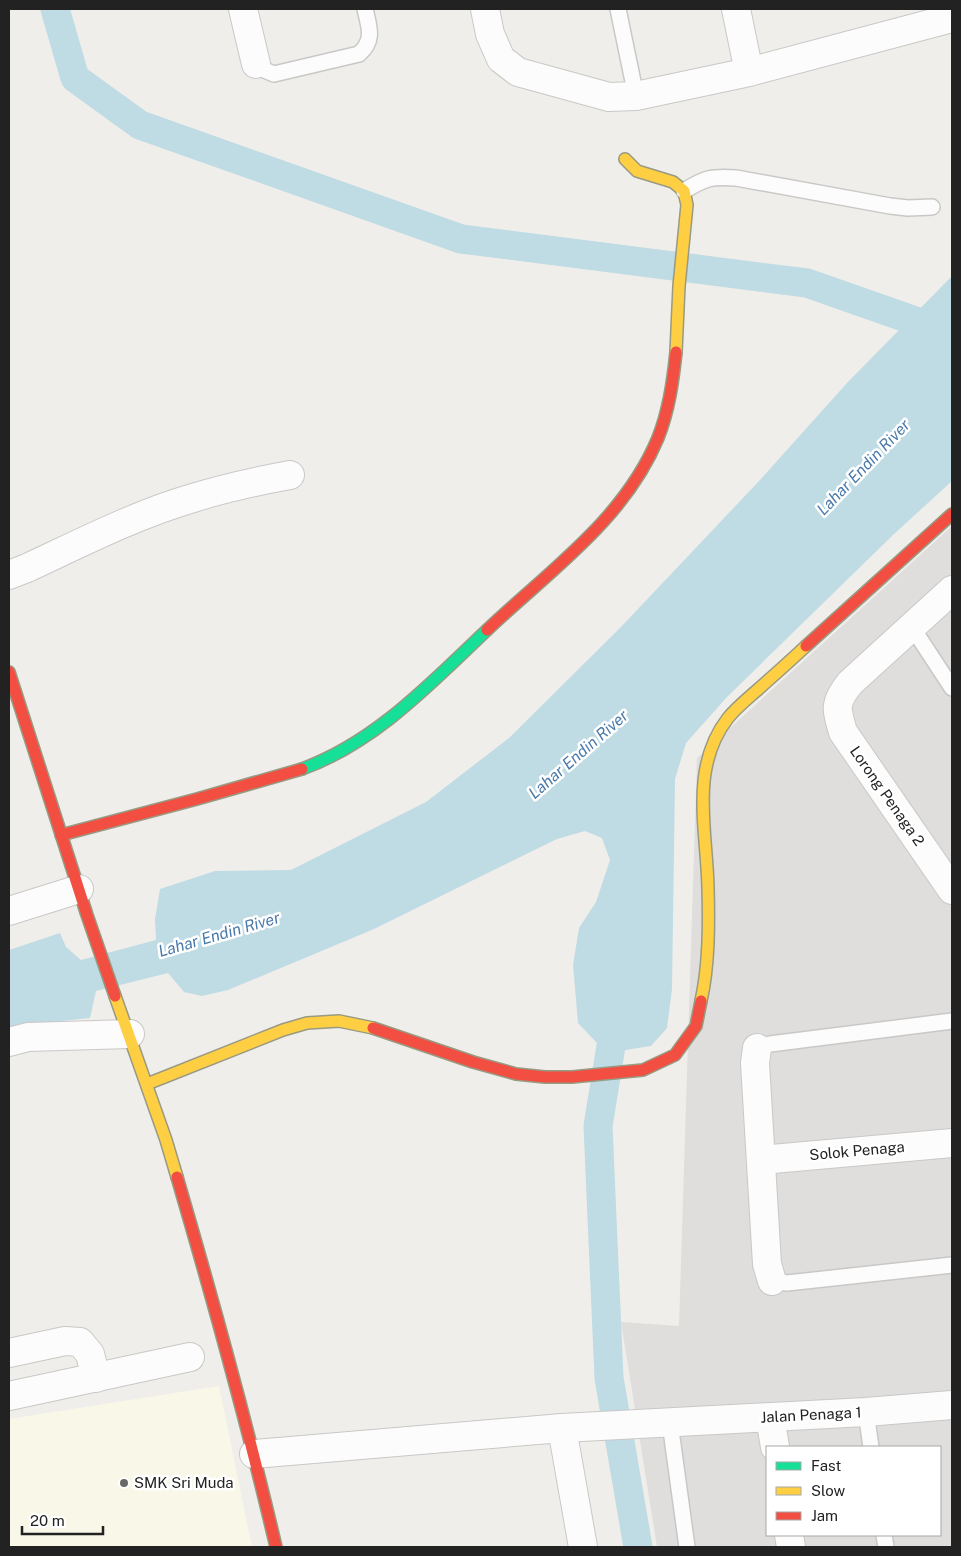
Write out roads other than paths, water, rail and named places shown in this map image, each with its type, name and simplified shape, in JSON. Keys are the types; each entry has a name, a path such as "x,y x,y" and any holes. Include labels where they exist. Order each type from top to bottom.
{"street":[{"path":"243,9 256,64"},
{"path":"485,9 490,34 501,59 518,72 609,97 636,96 749,72 952,18"},
{"path":"736,9 749,72"},
{"path":"62,835 201,799 321,762 371,734 423,690 589,538 621,500 637,476 657,439 667,410 677,351 678,296 688,205 684,190 673,182 637,171 624,158"},
{"path":"9,575 143,515 191,498 243,484 290,475"},
{"path":"147,1084 283,1030 307,1023 339,1021 373,1028 516,1074 545,1077 572,1077 644,1070 675,1055 696,1026 705,984 708,887 702,789 713,742 728,718 739,707 952,514"},
{"path":"912,627 952,590"},
{"name":"Lorong Penaga 2","path":"912,627 850,683 838,698 837,713 843,732 952,890"},
{"path":"9,672 87,915 147,1084 205,1273 254,1454 276,1547"},
{"path":"9,910 79,889"},
{"path":"9,1042 28,1037 130,1034"},
{"path":"757,1048 756,1063 767,1264 772,1281"},
{"name":"Solok Penaga","path":"761,1160 952,1142"},
{"path":"9,1353 65,1341 80,1342 90,1354 96,1378"},
{"path":"9,1396 190,1358"},
{"name":"Jalan Penaga 1","path":"254,1454 562,1428 866,1412 952,1405"},
{"path":"770,1417 775,1446"},
{"path":"562,1428 583,1547"}],"lane":[{"path":"256,64 274,74 359,54 367,47 370,32 365,9"},
{"path":"618,9 636,96"},
{"path":"684,190 704,179 719,177 736,178 890,206 908,208 932,207"},
{"path":"912,627 952,688"},
{"path":"757,1048 770,1044 952,1021"},
{"path":"772,1281 787,1283 952,1265"},
{"path":"866,1412 871,1446"},
{"path":"660,1423 687,1547"}],"water":[{"name":"Lahar Endin River","path":"952,276 952,481 893,535 727,697 686,743 675,779 672,989 667,1028 651,1046 625,1050 597,1043 578,1023 573,965 579,928 596,902 610,860 602,838 585,831 557,839 374,929 228,990 202,996 184,992 168,973 96,991 90,1018 25,1025 9,1030 9,950 60,933 66,947 81,960 156,940 155,919 160,889 215,871 291,870 426,802 509,738 620,628 760,480 847,383"}],"waterway":[{"path":"55,9 75,78 140,125 461,239 807,283 938,329 952,357"},
{"path":"617,1009 598,1126 609,1378 638,1547"}],"place":[{"name":"SMK Sri Muda","path":"124,1483"}]}
